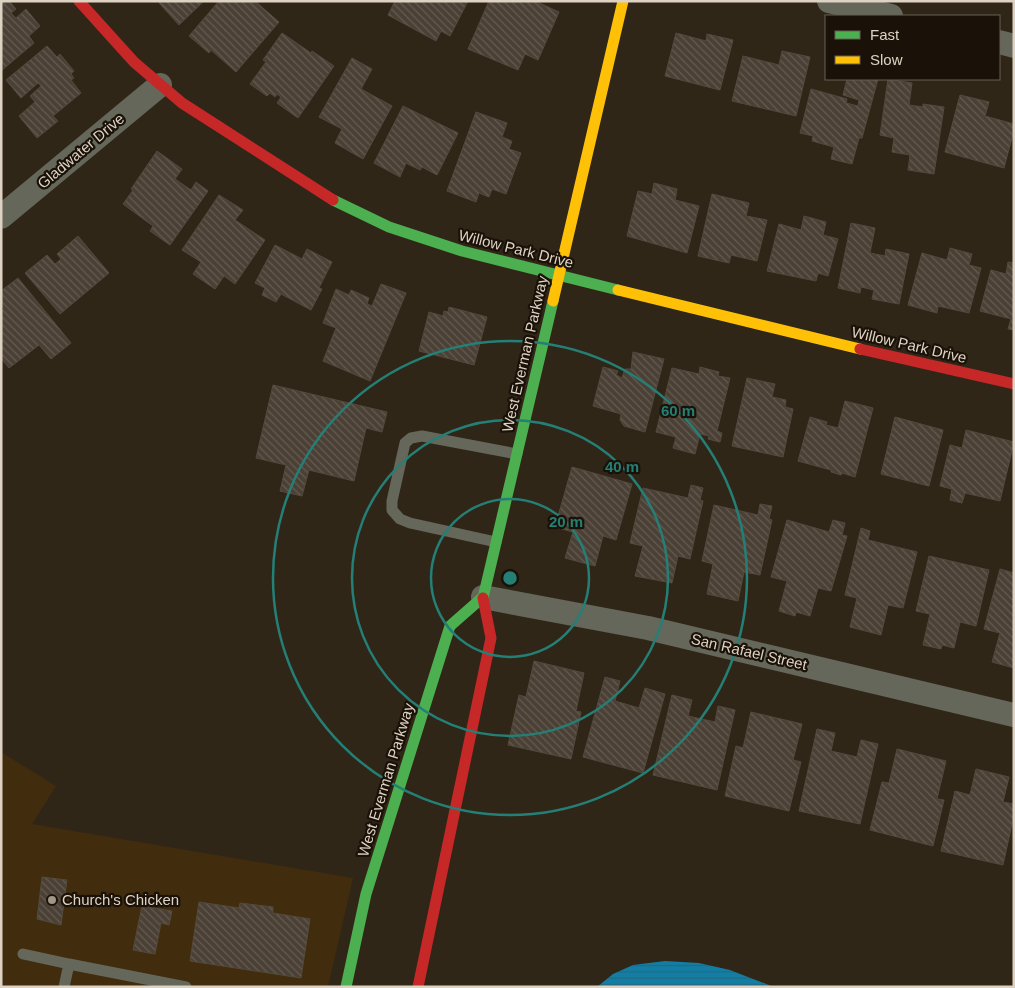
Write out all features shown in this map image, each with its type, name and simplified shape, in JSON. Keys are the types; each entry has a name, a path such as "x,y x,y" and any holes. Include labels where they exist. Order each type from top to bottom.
{"street":[{"name":"Willow Park Drive","path":"79,1 134,62 182,103 326,197 389,227 462,251 818,339 1014,384"},
{"name":"West Everman Parkway","path":"418,987 491,638 483,597 623,1"},
{"path":"838,2 887,15"},
{"path":"1000,42 1014,46"},
{"name":"Gladwater Drive","path":"1,217 160,85"},
{"name":"West Everman Parkway","path":"346,987 366,894 450,626 483,597"},
{"name":"San Rafael Street","path":"483,597 648,628 1014,715"}],"lane":[{"path":"496,542 410,523 400,519 392,510 392,501 405,443 411,438 422,436 517,454"},
{"path":"23,954 186,987"},
{"path":"64,987 69,964"}],"shaded area":[{"path":"1,752 56,786 32,824 353,878 328,987 10,987 1,983"}],"water":[{"path":"665,961 699,963 730,970 774,987 597,987 613,974 633,965"}],"building":[{"path":"1,1 9,1 16,9 11,13 16,18 26,9 40,26 29,36 34,43 1,71"},
{"path":"161,1 204,1 179,25 159,3"},
{"path":"219,1 255,1 279,22 236,72 211,50 209,53 189,36"},
{"path":"395,1 468,1 450,36 441,31 436,41 388,15"},
{"path":"489,1 535,1 559,12 538,60 525,54 518,70 468,49"},
{"path":"282,33 334,66 298,118 277,103 281,97 277,94 275,97 270,93 267,96 250,84 266,62 263,60"},
{"path":"676,33 706,41 707,34 733,40 720,90 665,76"},
{"path":"47,46 57,57 60,54 74,71 71,74 74,78 71,80 81,93 53,116 58,121 37,138 19,116 35,102 30,96 41,86 38,83 21,98 6,80"},
{"path":"782,51 810,57 796,116 732,101 743,56 779,65"},
{"path":"352,58 372,69 361,89 392,106 363,159 335,143 342,129 319,117"},
{"path":"847,80 878,80 862,138 859,138 852,164 831,159 834,147 812,141 813,136 800,133 811,89 847,99 846,103 858,106 859,100 843,95"},
{"path":"888,80 912,83 909,105 923,107 923,104 944,107 934,174 908,170 910,155 892,152 894,138 880,135"},
{"path":"960,95 989,102 985,116 1014,124 1004,168 945,152"},
{"path":"403,106 458,133 437,175 422,167 420,170 406,163 400,177 374,163"},
{"path":"476,112 507,123 502,137 512,141 509,149 521,153 506,194 492,189 489,197 479,193 476,202 447,191"},
{"path":"157,151 182,169 175,179 191,190 196,182 208,191 170,245 150,231 153,226 123,204"},
{"path":"654,183 677,189 675,200 699,206 687,253 627,236 638,191 652,194"},
{"path":"712,194 749,203 746,216 767,220 757,261 731,255 729,263 698,256"},
{"path":"219,195 243,210 235,220 265,240 235,284 224,276 215,289 193,274 201,262 182,250"},
{"path":"804,216 826,222 823,235 838,239 828,276 818,273 816,281 767,271 779,224 801,230"},
{"path":"851,223 875,228 870,253 885,256 886,249 909,254 899,304 872,299 874,290 861,287 860,293 838,288"},
{"path":"78,236 109,273 60,314 25,273 47,255 55,264 61,259 57,254"},
{"path":"275,245 302,259 307,249 332,262 319,288 322,289 311,310 281,294 276,302 262,295 265,288 255,283"},
{"path":"950,248 972,254 969,265 981,268 969,313 938,306 937,313 908,305 922,253 947,260"},
{"path":"1008,262 1014,263 1014,330 1008,329 1011,319 980,311 991,270 1006,274"},
{"path":"18,278 71,343 51,359 39,345 9,368 1,358 1,311 4,309 1,306 1,291"},
{"path":"381,284 406,293 370,381 323,361 336,328 323,323 336,289 349,295 351,290 369,298 367,304 372,306"},
{"path":"449,307 487,317 474,365 419,351 429,312 443,316 444,311 448,312"},
{"path":"633,352 664,359 645,432 624,426 620,420 621,414 593,406 603,367 618,371 616,375 622,378 625,369 631,369"},
{"path":"700,367 719,372 718,376 730,378 717,431 722,433 720,442 708,439 709,436 700,434 695,454 673,448 676,437 656,432 672,368 699,374"},
{"path":"747,378 775,384 772,397 786,400 785,407 793,409 783,457 732,446"},
{"path":"273,385 387,412 382,432 366,428 354,481 309,470 302,496 280,491 286,465 256,458"},
{"path":"845,401 873,408 855,477 842,473 841,475 831,472 831,470 798,461 810,417 827,422 826,425 838,428"},
{"path":"895,417 943,430 929,486 881,474"},
{"path":"966,430 1014,442 1000,501 965,493 962,503 950,500 952,489 940,486 950,445 962,448"},
{"path":"572,467 632,484 616,540 603,536 595,566 565,558 573,532 555,527"},
{"path":"691,485 703,488 700,500 703,501 690,559 678,556 672,583 635,576 643,546 630,543 643,488 688,498"},
{"path":"760,504 772,506 769,519 772,520 760,575 744,572 738,601 707,594 713,564 702,561 714,505 758,515"},
{"path":"787,520 829,532 833,520 845,523 842,535 847,536 831,591 818,588 810,616 796,612 795,616 779,611 787,581 771,577"},
{"path":"861,528 870,531 868,540 917,552 903,608 888,605 881,635 850,627 857,598 845,595"},
{"path":"929,556 989,570 976,626 960,622 954,648 942,645 941,649 923,645 930,614 916,611"},
{"path":"1000,569 1014,573 1014,668 992,662 1000,633 984,629"},
{"path":"534,661 584,673 576,711 581,712 571,759 508,745 519,695 526,697"},
{"path":"605,677 620,681 615,701 639,708 645,688 665,694 643,773 583,757"},
{"path":"672,695 692,700 688,716 715,722 718,706 735,710 717,790 653,775"},
{"path":"751,712 802,724 793,760 801,762 789,811 725,796 736,746 743,748"},
{"path":"817,729 835,733 831,751 857,757 861,740 878,744 860,824 799,811"},
{"path":"897,749 946,761 937,799 944,800 933,846 870,830 882,782 889,783"},
{"path":"976,769 1009,777 1003,802 1014,804 1014,815 1003,865 941,851 955,791 970,795"},
{"name":"Church's Chicken","path":"42,877 67,880 61,925 37,919"},
{"path":"199,902 239,908 240,903 273,907 273,913 310,919 301,978 190,961"},
{"path":"142,906 172,911 169,925 161,923 155,954 133,950"}],"traffic: fast":[{"path":"333,200 389,227 462,251 618,290"},
{"path":"483,598 553,301"},
{"path":"346,987 366,894 450,626 483,597"}],"traffic: slow":[{"path":"553,301 623,1"},
{"path":"618,290 860,349"}],"traffic: jam":[{"path":"79,1 134,62 182,103 333,200"},
{"path":"860,349 1014,384"},
{"path":"418,987 491,638 483,598"}],"place":[{"name":"Church's Chicken","path":"52,900"}]}
